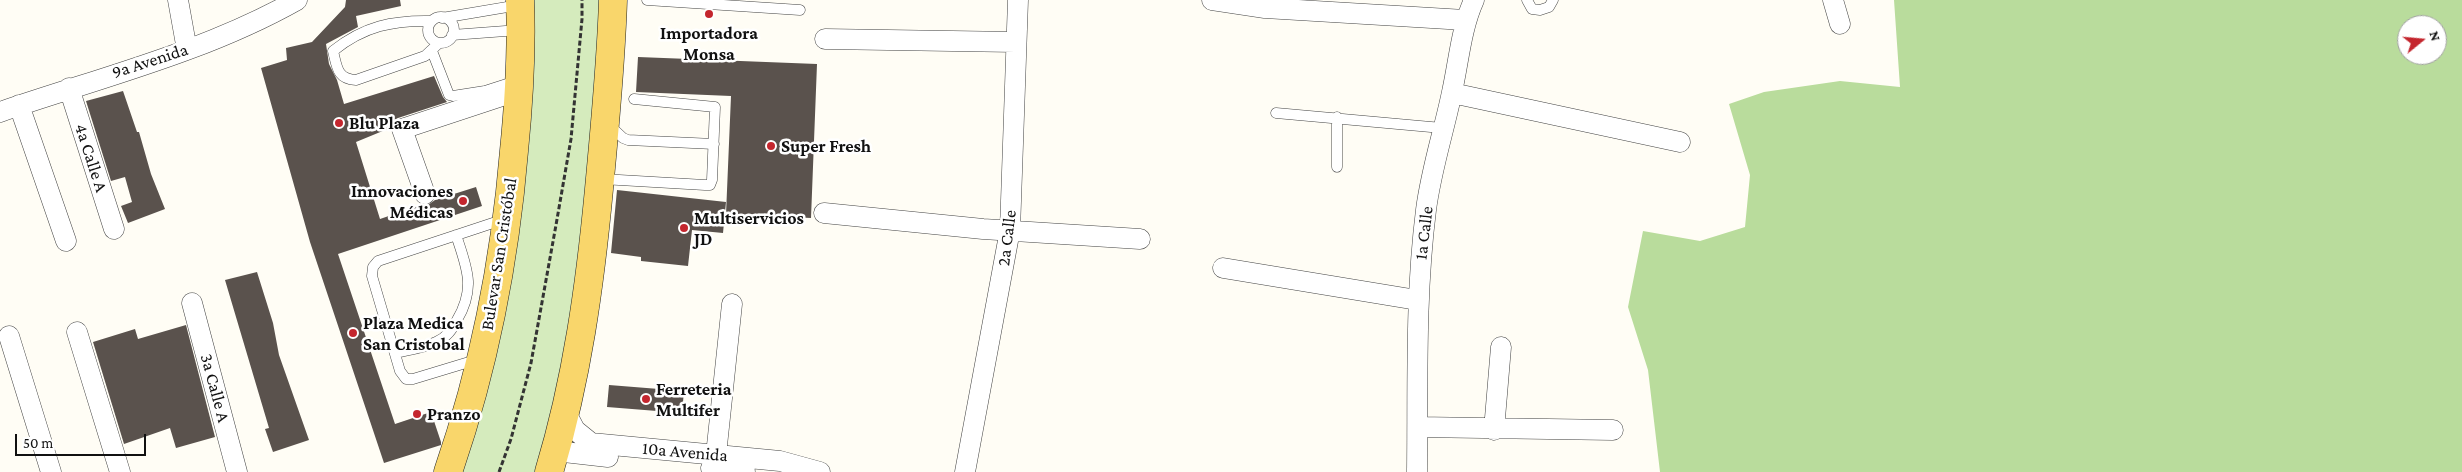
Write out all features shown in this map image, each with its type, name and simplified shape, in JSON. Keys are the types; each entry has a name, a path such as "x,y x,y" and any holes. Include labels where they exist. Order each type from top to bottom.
{"main road":[{"path":"552,462 565,412 585,311 611,70 613,0"},
{"name":"Bulevar San Cristóbal","path":"448,472 464,424 482,358 508,218 520,85 520,12"}],"street":[{"path":"178,0 187,50"},
{"name":"9a Avenida","path":"0,112 187,50 262,20 297,0"},
{"name":"2a Calle","path":"965,472 1010,230 1015,42 1018,0"},
{"path":"1212,0 1265,4 1386,8 1465,20"},
{"name":"1a Calle","path":"1417,472 1417,300 1426,209 1442,128 1452,93 1465,20 1474,0"},
{"path":"1833,0 1840,24"},
{"path":"825,39 1015,42"},
{"path":"425,194 402,129 520,85"},
{"name":"4a Calle A","path":"69,88 114,229"},
{"path":"1452,93 1680,142"},
{"path":"19,106 66,241"},
{"path":"824,213 1010,230 1140,239"},
{"path":"1223,268 1417,300"},
{"name":"3a Calle A","path":"192,303 237,472"},
{"path":"709,465 732,304"},
{"path":"77,332 120,472"},
{"path":"9,336 51,472"},
{"path":"1494,430 1501,348"},
{"name":"10a Avenida","path":"565,412 575,430 591,444 745,472"},
{"path":"1418,427 1494,430 1613,430"},
{"name":"10a Avenida","path":"552,462 709,465 780,461 820,472"}],"lane":[{"path":"647,0 800,10"},
{"path":"1527,0 1532,8 1540,10 1549,7 1553,0"},
{"path":"442,18 452,24 452,35 449,40 435,47 425,56 356,80 345,79 338,73 333,51 350,37 375,28 404,20 432,21 442,18 520,12"},
{"path":"452,35 520,12"},
{"path":"432,21 428,31 434,41 450,94 453,96 520,85"},
{"path":"600,179 619,182 710,185 712,180 716,110 713,105 634,99"},
{"path":"1276,113 1337,117 1442,128"},
{"path":"1337,117 1337,167"},
{"path":"606,122 623,138 628,140 714,144"},
{"path":"482,358 413,379 406,379 400,371 372,276 372,267 378,261 508,218"},
{"path":"395,353 436,342 449,334 465,307 469,287 468,271 456,235"}],"path":[{"path":"499,472 511,439 531,364 571,140 582,0"}],"green space":[{"path":"525,0 606,0 582,283 541,472 457,472"},
{"path":"1894,0 2462,0 2462,472 1660,472 1648,370 1628,307 1643,231 1700,241 1745,227 1750,175 1729,104 1764,92 1840,81 1900,87"}],"building":[{"name":"Blu Plaza","path":"346,0 400,0 401,6 356,16 358,27 326,44 329,64 337,80 344,104 434,76 447,102 398,118 390,128 356,142 380,219 421,205 428,205 435,200 476,187 482,206 338,254 395,424 431,412 441,442 441,445 384,463 310,242 261,68 287,60 286,48 312,42 345,7"},
{"name":"Super Fresh","path":"638,57 817,64 811,218 726,214 731,96 636,92"},
{"path":"123,91 165,209 128,223 121,206 132,202 125,177 111,181 86,101"},
{"name":"Multiservicios JD","path":"617,190 726,202 723,233 692,230 688,266 641,261 641,257 611,253"},
{"path":"257,272 273,323 279,355 309,440 273,452 265,429 269,428 225,280"},
{"path":"186,325 215,437 176,448 170,428 124,444 93,342 135,329 138,339"},
{"name":"Ferreteria Multifer","path":"609,385 684,391 682,413 607,407"}],"place":[{"name":"Importadora Monsa","path":"709,14"},
{"name":"Blu Plaza","path":"339,123"},
{"name":"Super Fresh","path":"771,146"},
{"name":"Innovaciones Médicas","path":"463,201"},
{"name":"Multiservicios JD","path":"684,228"},
{"name":"Plaza Medica San Cristobal","path":"353,333"},
{"name":"Ferreteria Multifer","path":"646,399"},
{"name":"Pranzo","path":"417,414"}]}
